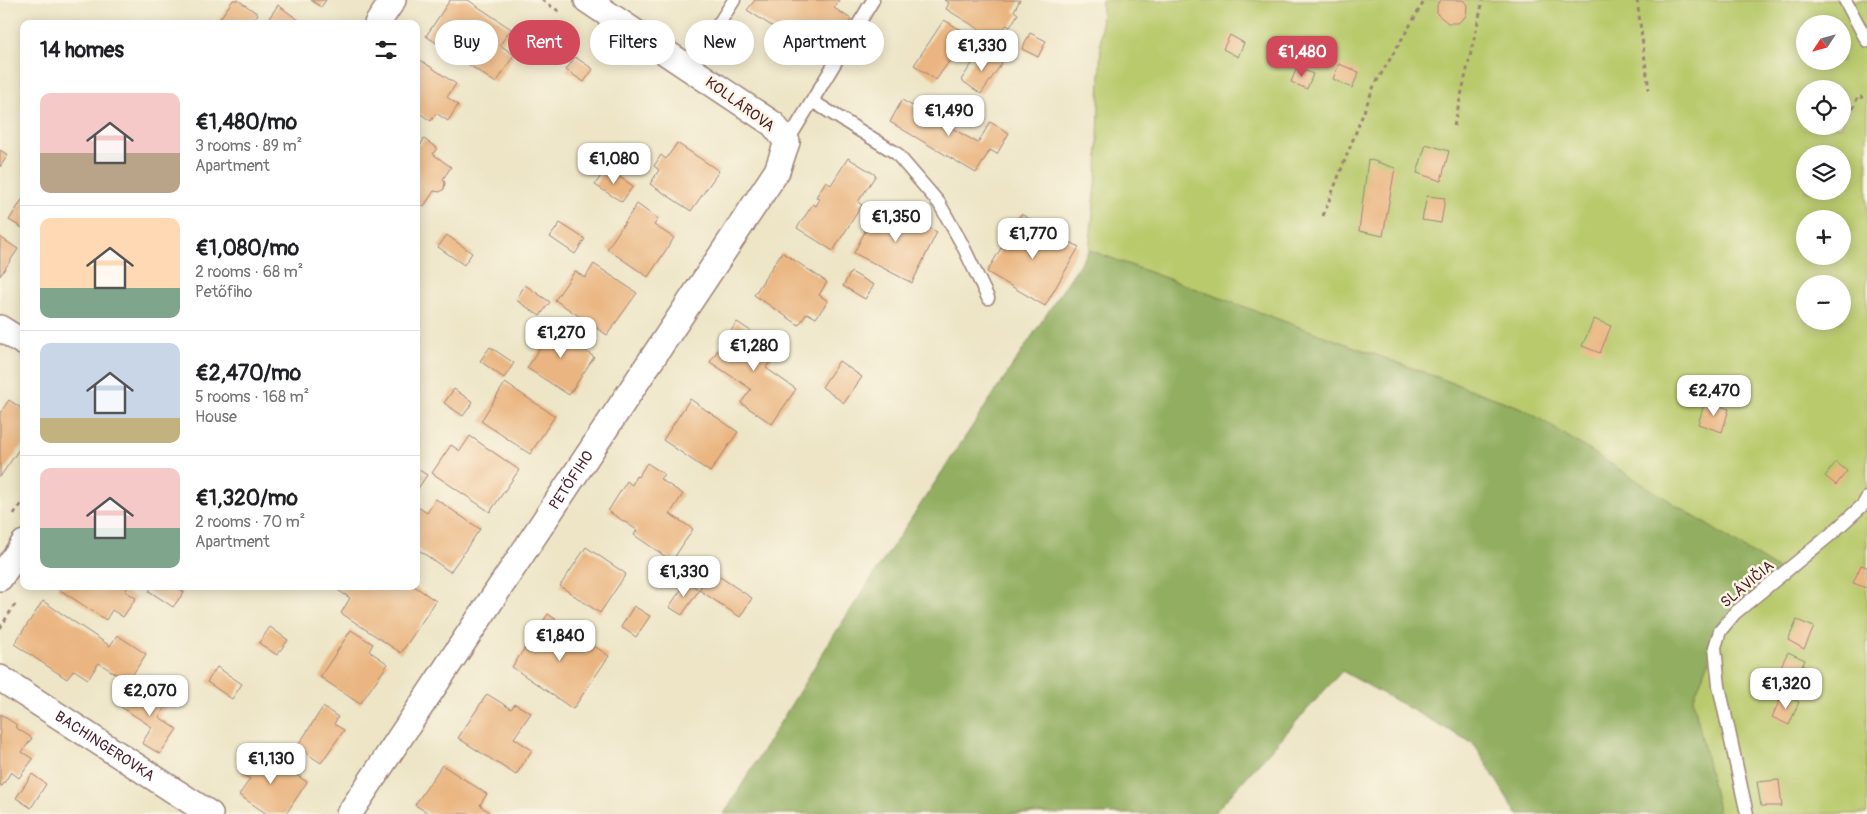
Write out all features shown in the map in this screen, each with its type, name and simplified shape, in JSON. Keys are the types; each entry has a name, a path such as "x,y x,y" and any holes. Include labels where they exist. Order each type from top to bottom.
{"street":[{"path":"380,20 393,0"},
{"name":"KOLLÁROVA","path":"587,0 773,124 787,142"},
{"name":"PETŐFIHO","path":"349,814 777,171 787,142"},
{"path":"0,328 20,340"},
{"path":"0,578 20,549"},
{"name":"BACHINGEROVKA","path":"0,678 210,814"}],"lane":[{"name":"KOLLÁROVA","path":"690,69 734,0"},
{"path":"787,142 873,0"},
{"path":"1845,0 1867,41"},
{"path":"812,100 896,153 939,204 962,244 988,298"},
{"name":"SLÁVIČIA","path":"1747,814 1719,686 1715,647 1720,631 1734,613 1830,535 1867,498"}],"path":[{"path":"542,0 567,17"},
{"path":"1323,216 1374,86 1424,0"},
{"path":"1454,126 1483,0"},
{"path":"1637,0 1649,90"},
{"path":"1853,109 1858,96 1867,99"},
{"path":"0,628 19,600"}],"green space":[{"path":"1102,0 1867,0 1867,814 1719,814 1692,699 1723,629 1524,409 1089,250 1097,176"},
{"path":"1089,250 1524,409 1785,574 1723,629 1693,699 1719,814 1517,814 1474,744 1342,671 1213,814 724,814 832,638"}],"building":[{"path":"233,0 238,0 258,14 254,20 219,20"},
{"path":"311,0 326,0 321,7"},
{"path":"450,0 468,0 498,20 437,20"},
{"path":"755,0 839,0 834,8 851,19 764,21 747,10"},
{"path":"944,0 1020,0 1014,11 1018,14 1010,27 1006,25 997,40 946,9 949,3"},
{"path":"1440,0 1463,0 1467,5 1466,16 1458,23 1448,23 1437,14 1437,5"},
{"path":"278,5 299,20 268,20"},
{"path":"498,20 508,27 508,33 500,45 508,51 508,64 496,83 469,65 498,65"},
{"path":"944,20 968,34 936,80 914,65"},
{"path":"435,22 435,42 426,36"},
{"path":"1030,33 1046,41 1038,57 1022,49"},
{"path":"1230,35 1244,43 1238,57 1223,49"},
{"path":"982,49 1002,63 981,94 961,80"},
{"path":"420,60 456,84 447,97 458,105 448,121 436,113 431,121 420,114"},
{"path":"580,60 593,69 584,82 566,70 569,65 580,65"},
{"path":"1339,64 1359,72 1352,88 1333,79"},
{"path":"1297,67 1313,74 1307,89 1291,82"},
{"path":"902,100 978,143 990,122 1009,133 997,154 990,150 976,173 890,122"},
{"path":"424,139 437,148 433,154 451,167 443,179 445,183 444,189 440,192 434,191 424,206 420,204 420,146"},
{"path":"677,143 719,171 691,211 650,184 659,170 654,166 661,155 666,159"},
{"path":"1426,144 1449,151 1441,181 1417,173"},
{"path":"0,150 8,155 0,167"},
{"path":"848,158 876,175 858,202 862,205 833,251 797,228 813,204 816,206 820,199 816,197 826,181 831,185"},
{"path":"1368,159 1395,168 1383,236 1359,231"},
{"path":"606,168 633,186 622,202 595,185"},
{"path":"1427,196 1445,198 1441,223 1422,220"},
{"path":"880,202 937,232 912,283 854,253"},
{"path":"20,203 20,227 9,220"},
{"path":"637,204 658,219 654,225 674,238 648,277 607,249"},
{"path":"1021,214 1079,247 1045,306 987,272"},
{"path":"560,223 585,239 575,254 550,237"},
{"path":"447,235 472,253 464,265 438,247"},
{"path":"0,237 18,249 0,276"},
{"path":"782,252 827,282 819,295 828,301 816,318 807,313 799,325 754,295"},
{"path":"594,264 637,293 607,335 555,300 575,271 585,278"},
{"path":"851,272 874,285 865,299 843,286"},
{"path":"525,285 550,302 540,316 516,300"},
{"path":"1594,319 1611,326 1600,353 1582,346"},
{"path":"737,322 778,349 766,368 796,389 772,424 741,403 751,389 710,362"},
{"path":"558,323 579,337 575,343 594,357 569,395 527,368 546,339 542,336 548,326 553,330"},
{"path":"490,347 514,363 504,378 480,361"},
{"path":"839,361 862,377 844,403 822,387"},
{"path":"505,383 555,416 530,454 481,421"},
{"path":"454,389 473,402 463,416 444,403"},
{"path":"690,399 738,432 710,472 663,440"},
{"path":"9,400 20,407 20,448 0,477 0,413"},
{"path":"1705,401 1729,409 1722,432 1698,424"},
{"path":"470,436 519,470 490,512 432,473 451,445 460,451"},
{"path":"1836,462 1847,471 1836,485 1825,476"},
{"path":"647,463 664,474 660,479 683,494 670,514 693,529 672,561 634,535 637,530 608,511 627,481 632,485 636,476 638,477"},
{"path":"420,471 427,475 420,486"},
{"path":"436,499 480,529 450,572 420,551 420,508 427,513"},
{"path":"586,547 626,574 600,613 560,586"},
{"path":"1861,565 1867,567 1867,588 1853,583"},
{"path":"711,571 752,598 740,617 699,590"},
{"path":"687,581 699,590 682,615 669,607"},
{"path":"60,590 126,590 136,598 123,617 112,610 106,620"},
{"path":"181,590 184,592 173,607 149,591"},
{"path":"338,590 420,590 436,601 401,653 341,613 350,598"},
{"path":"43,601 110,646 117,635 146,654 128,682 99,663 88,679 74,670 67,679 14,644"},
{"path":"634,606 650,616 636,637 621,627"},
{"path":"548,614 609,656 573,709 512,667"},
{"path":"1797,620 1814,627 1804,649 1788,640"},
{"path":"270,627 288,640 277,655 259,643"},
{"path":"351,630 373,644 369,651 388,664 360,704 320,677"},
{"path":"1788,652 1805,660 1795,682 1777,674"},
{"path":"217,667 242,684 232,699 207,682"},
{"path":"137,683 168,704 159,717 177,729 160,754 142,743 152,727 121,707"},
{"path":"487,694 511,709 515,704 531,713 514,738 532,750 516,775 458,738"},
{"path":"1782,695 1799,702 1789,725 1772,717"},
{"path":"323,707 338,717 334,724 344,730 321,763 297,747"},
{"path":"0,714 32,738 22,752 33,759 19,778 11,772 2,786 0,785"},
{"path":"257,749 307,782 286,814 267,814 239,795 250,779 242,774"},
{"path":"442,765 487,794 480,805 489,814 430,814 415,805"},
{"path":"32,774 46,784 31,808 16,798"},
{"path":"1779,780 1782,806 1761,806 1757,782"}]}
